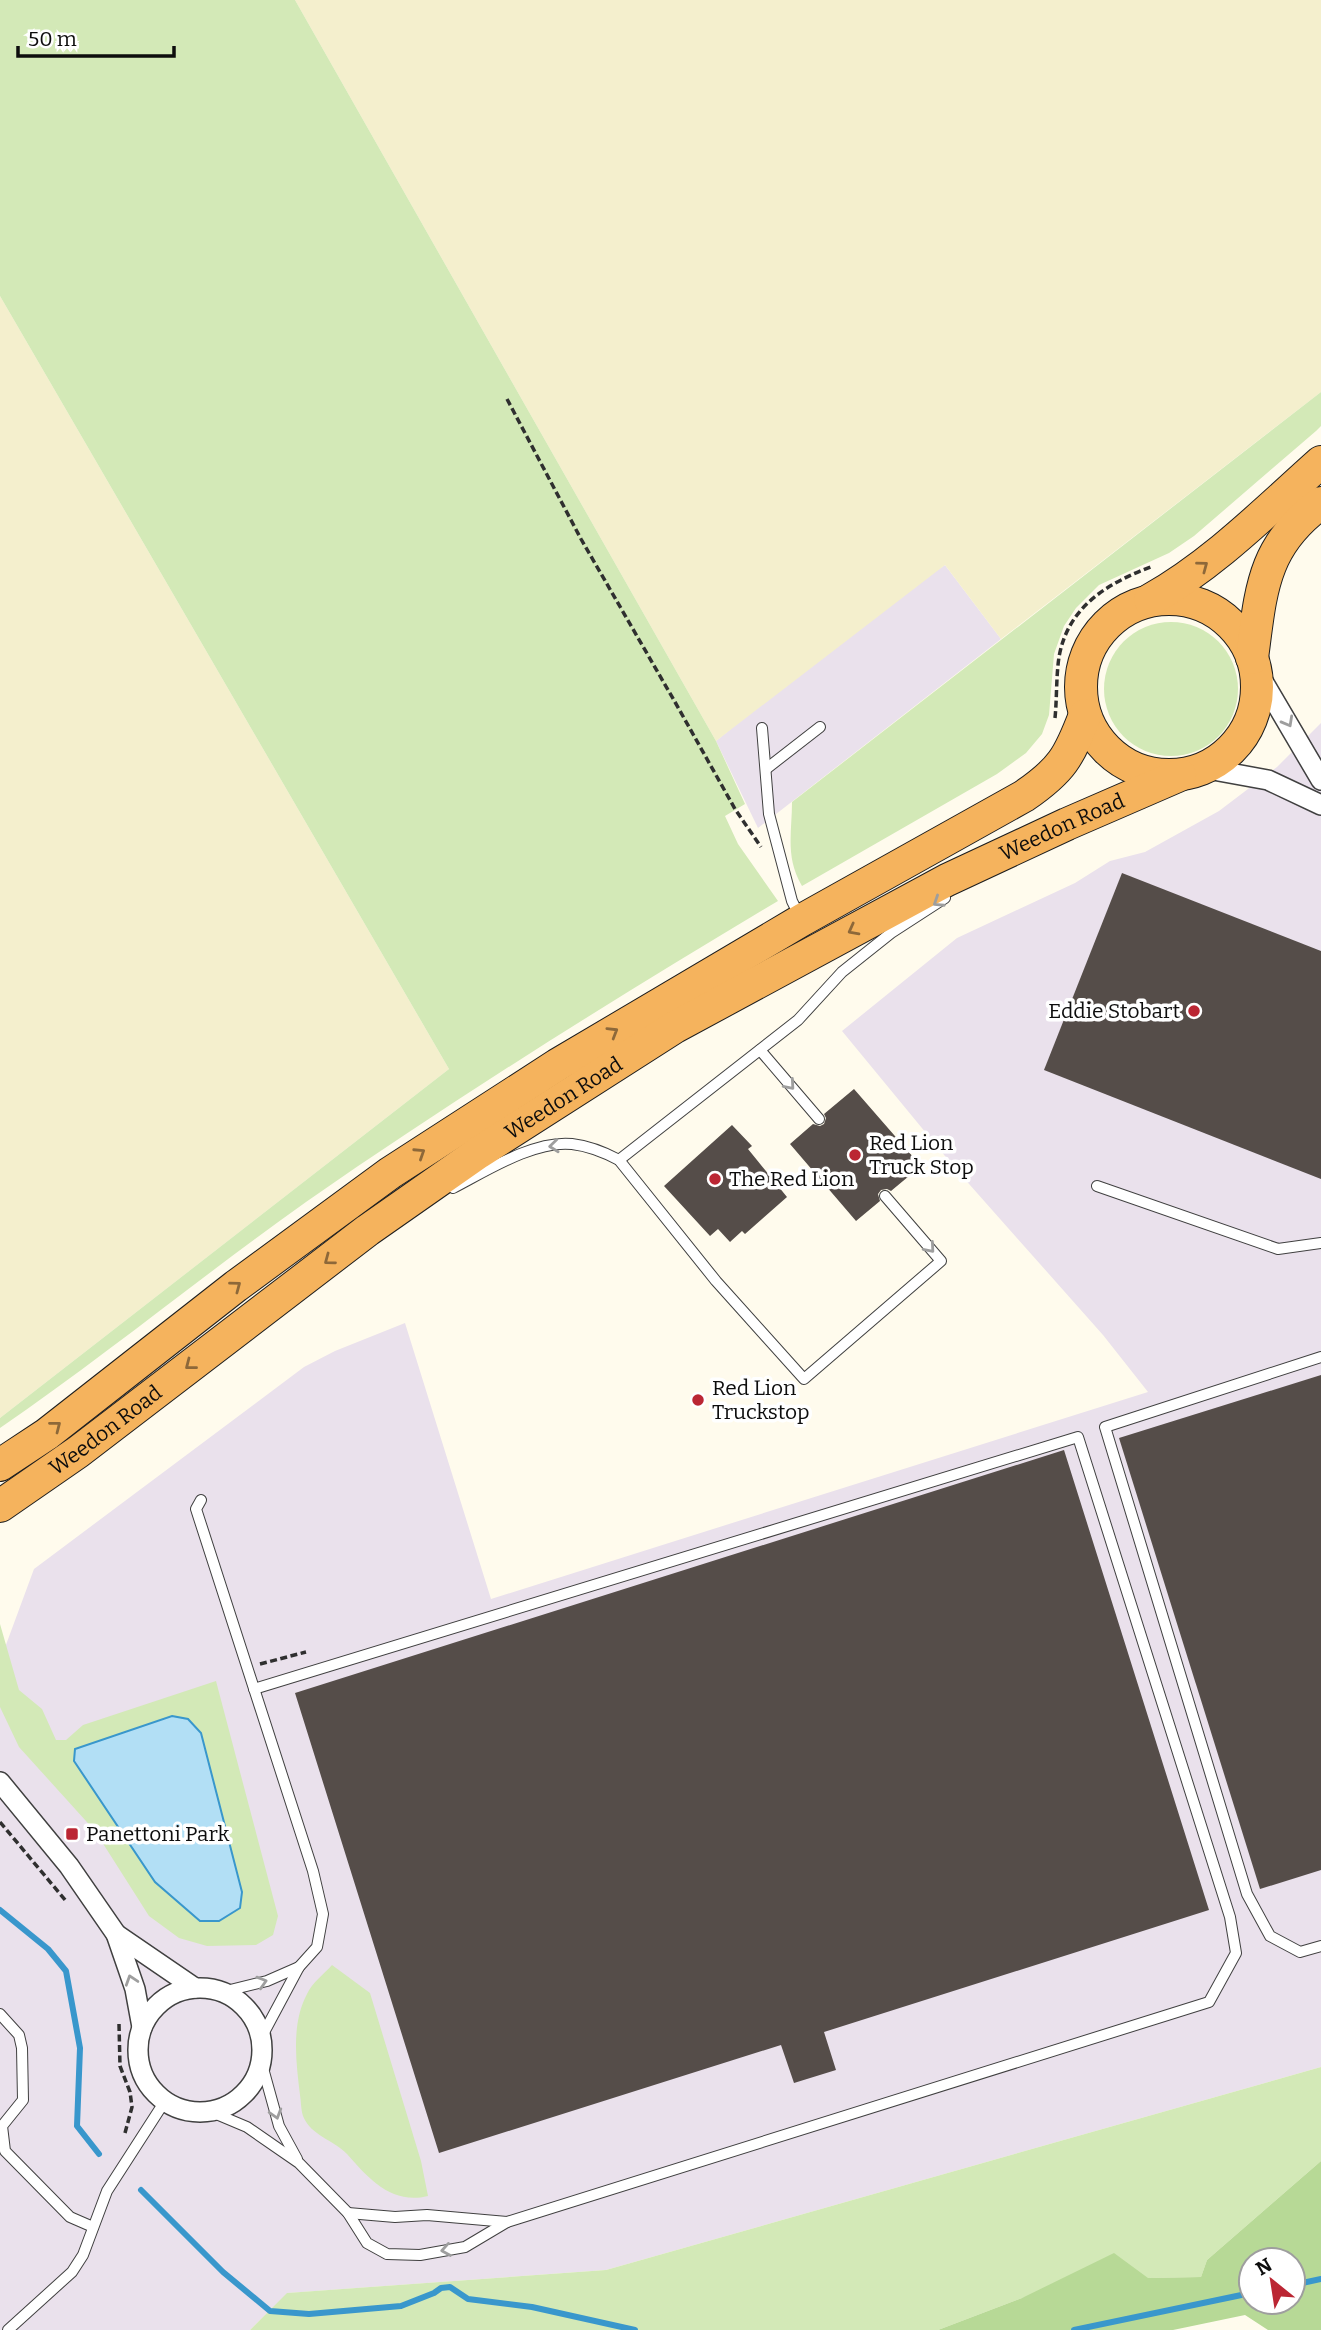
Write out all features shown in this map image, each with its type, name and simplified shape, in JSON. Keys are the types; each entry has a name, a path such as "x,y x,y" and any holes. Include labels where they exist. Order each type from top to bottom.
{"highway":[{"path":"1321,462 1208,563 1180,583 1116,617 1094,641 1082,671 1081,693 1070,717 1123,763 1152,774 1191,771 1214,763 1233,747 1248,726 1257,694 1253,662 1258,609 1274,553 1285,535 1321,503"},
{"path":"1145,603 1177,600 1207,608 1232,627 1245,643 1253,662"},
{"name":"Weedon Road","path":"0,1465 47,1434 236,1286 390,1172 557,1065 802,920 1014,802 1050,778 1063,764 1072,748 1070,717"},
{"name":"Weedon Road","path":"0,1506 78,1452 368,1230 478,1153 675,1027 874,918 1036,838 1191,771"}],"street":[{"path":"1253,662 1321,780"},
{"path":"1191,771 1268,779 1321,805"},
{"path":"0,1782 69,1866 116,1934 135,1989 142,2027"},
{"path":"116,1934 195,1988"},
{"path":"195,1988 222,1992 236,2000 248,2010 261,2038 261,2061 256,2076 237,2099 209,2111 187,2110 165,2101 151,2088 141,2069 138,2048 142,2027 151,2012 163,2000 178,1992 195,1988"}],"lane":[{"path":"766,769 820,727"},
{"path":"762,728 769,814 792,901 802,920"},
{"path":"969,882 1036,838"},
{"path":"619,1160 798,1020 842,972 891,933 958,889"},
{"path":"760,1051 819,1119"},
{"path":"442,1193 503,1162 542,1147 570,1144 598,1149 619,1160 716,1281 804,1379 941,1261 885,1196"},
{"path":"1097,1186 1278,1249 1321,1243"},
{"path":"368,1230 430,1199"},
{"path":"1321,1357 1105,1427 1247,1894 1270,1936 1300,1952 1321,1945"},
{"path":"209,2111 247,2127 299,2163 348,2213 367,2243 387,2254 419,2255 465,2247 507,2222 1209,2002 1236,1953 1230,1917 1077,1437 254,1689"},
{"path":"201,1500 196,1509 313,1871 323,1914 317,1947 299,1967 261,2038"},
{"path":"222,1992 267,1981 299,1967"},
{"path":"0,2014 19,2035 23,2048 23,2100 2,2126 5,2151 70,2217 93,2227"},
{"path":"261,2061 279,2126 299,2163"},
{"path":"8,2330 72,2272 83,2255 107,2190 165,2101"},
{"path":"348,2213 394,2217 427,2215 507,2222"}],"path":[{"path":"507,399 580,538 735,809 761,848"},
{"path":"1070,717 1059,657 1066,633 1083,607 1104,588 1156,565"},
{"path":"0,1822 73,1909"},
{"path":"119,2021 120,2066 130,2092 132,2107 122,2140"}],"shaded area":[{"path":"295,0 1321,0 1321,392 1001,639 945,565 716,741"},
{"path":"0,296 449,1069 0,1418"},
{"path":"945,565 1001,639 758,828 716,741 869,616"},
{"path":"1321,723 1321,2067 606,2270 288,2293 250,2330 0,2330 0,1661 34,1569 304,1367 335,1351 405,1323 491,1599 1148,1392 1103,1335 954,1167 842,1031 957,938 1075,883 1110,861 1145,852 1219,811 1277,767"}],"green space":[{"path":"0,0 295,0 716,741 745,804 725,816 738,844 778,901 539,1047 364,1162 0,1428 0,1418 449,1069 0,296"},
{"path":"1321,392 1321,426 1316,431 1194,536 1169,553 1099,585 1076,608 1064,626 1054,654 1049,715 1042,734 1026,753 997,774 802,886 791,855 792,802"},
{"path":"1171,622 1196,627 1218,642 1233,664 1238,689 1233,714 1218,736 1196,751 1171,756 1146,751 1124,736 1109,714 1104,689 1109,664 1124,642 1146,627"},
{"path":"0,1624 19,1690 42,1709 56,1740 66,1740 83,1725 216,1681 278,1916 273,1935 256,1945 207,1946 179,1938 149,1916 95,1831 19,1747 0,1707","holes":["188,1719 201,1734 242,1892 240,1908 155,1882 74,1761"]},
{"path":"332,1965 370,1993 421,2161 428,2196 403,2197 382,2188 342,2149 311,2128 303,2116 296,2056 299,2018 309,1990"},
{"path":"1321,2067 1321,2161 1207,2260 1201,2277 1148,2278 1022,2298 938,2330 250,2330 287,2293 606,2270"},
{"path":"1321,2161 1321,2330 1268,2330 1247,2316 1307,2316 1307,2246 1237,2246 1237,2316 1240,2316 1173,2330 938,2330 1022,2298 1114,2253 1148,2278 1201,2277 1207,2260"}],"water":[{"path":"172,1716 188,1719 201,1733 242,1892 240,1908 219,1921 200,1921 155,1882 74,1761 75,1749"}],"building":[{"name":"Eddie Stobart","path":"1122,873 1321,951 1321,1179 1044,1070"},
{"name":"Red Lion Truck Stop","path":"854,1089 921,1166 891,1191 881,1190 878,1194 880,1201 856,1221 790,1144 813,1124 824,1124 824,1114"},
{"name":"The Red Lion","path":"732,1125 752,1146 748,1149 787,1197 745,1234 742,1231 730,1242 718,1229 710,1236 664,1186"},
{"path":"1321,1375 1321,1870 1260,1889 1119,1438"},
{"path":"1064,1450 1209,1910 824,2032 836,2070 794,2083 781,2045 439,2153 295,1693"}],"waterway":[{"path":"0,1910 48,1949 66,1971 80,2048 77,2126 99,2154"},
{"path":"141,2190 223,2272 270,2311 309,2314 401,2306 441,2288 450,2287 468,2299 532,2307 635,2330"},
{"path":"1307,2282 1321,2279"},
{"path":"1074,2330 1237,2296"}],"place":[{"name":"Eddie Stobart","path":"1194,1011"},
{"name":"Red Lion Truck Stop","path":"855,1155"},
{"name":"The Red Lion","path":"715,1179"},
{"name":"Red Lion Truckstop","path":"698,1400"},
{"name":"Panettoni Park","path":"72,1834"}]}
